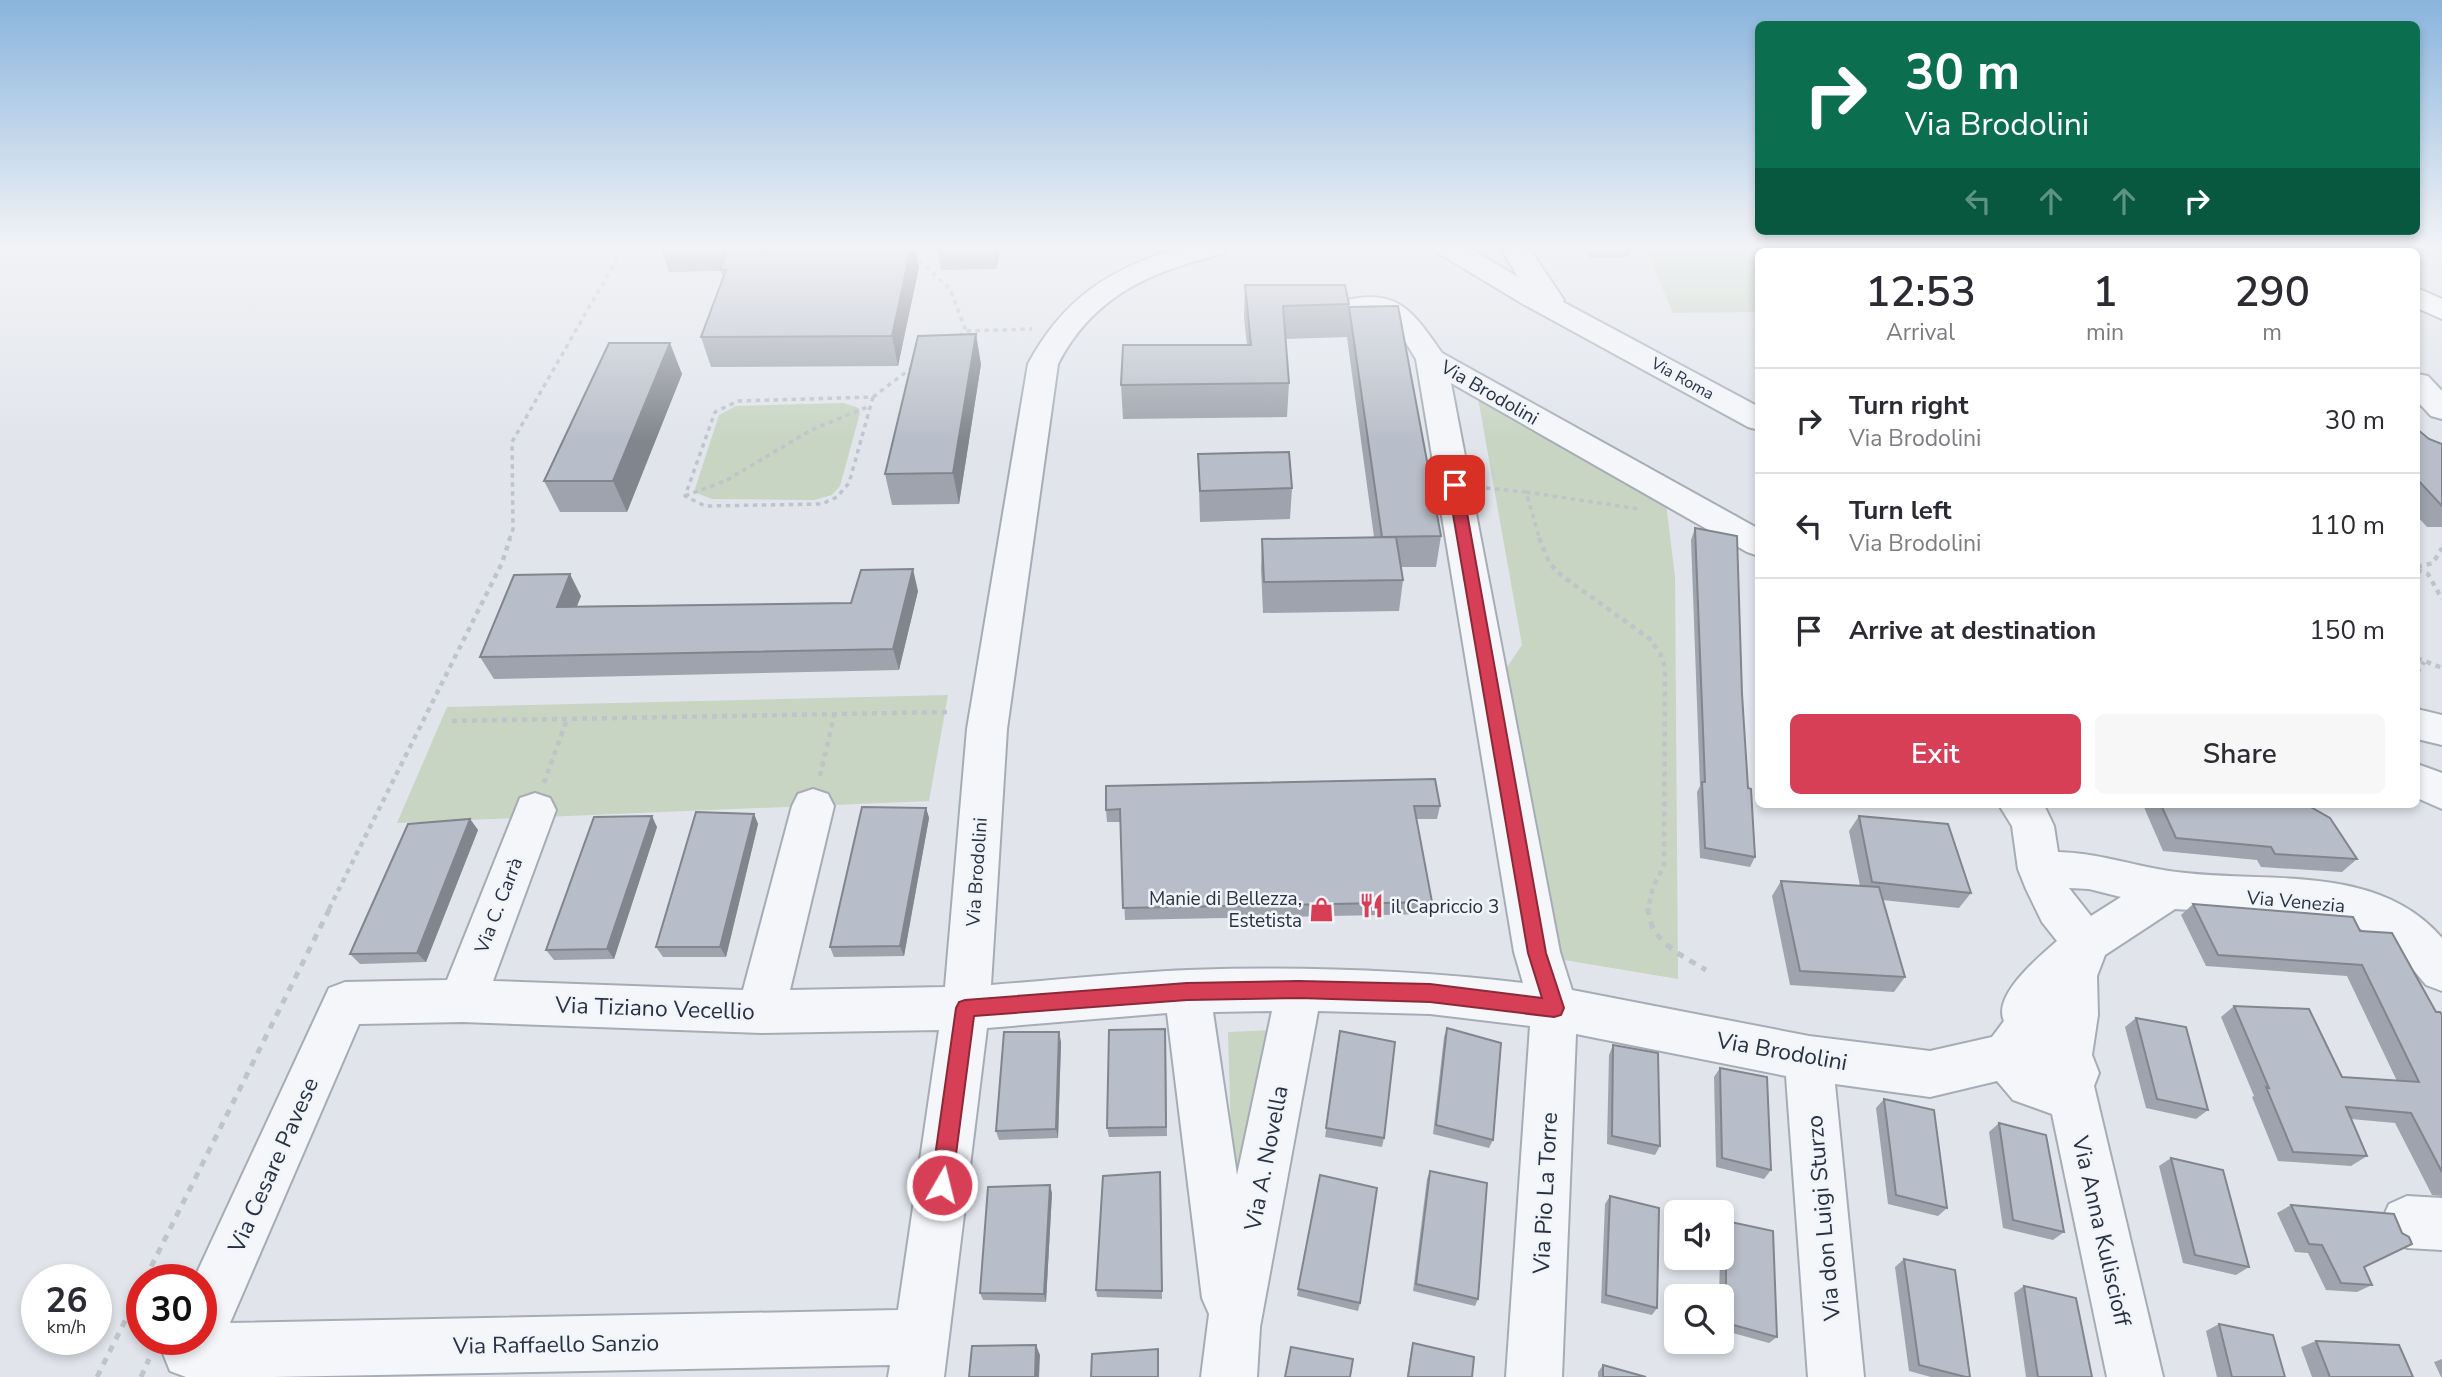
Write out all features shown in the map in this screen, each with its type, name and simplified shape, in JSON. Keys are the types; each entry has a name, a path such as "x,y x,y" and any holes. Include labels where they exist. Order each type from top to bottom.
{"street":[{"name":"Via Brodolini","path":"1076,312 1051,345 1043,364 987,729 965,1008 1187,991 1430,993 1554,1008 1809,1058 1930,1074 2046,1058"},
{"path":"1393,312 1404,320 1431,359"},
{"name":"Via Roma","path":"1561,312 1755,418"},
{"name":"Via Roma","path":"1564,312 1570,317"},
{"name":"Via Brodolini","path":"1431,359 1537,953 1554,1008"},
{"name":"Via Brodolini","path":"1431,359 1755,542"},
{"path":"2420,386 2442,409"},
{"path":"2420,426 2442,434"},
{"path":"2420,725 2442,730"},
{"path":"2420,781 2442,792"},
{"path":"761,1012 813,806"},
{"path":"2023,808 2032,819 2040,869 2059,912 2071,929 2088,942"},
{"name":"Via C. Carrà","path":"462,1001 535,810"},
{"name":"Via Venezia","path":"2040,869 2089,871 2169,890 2334,901 2361,908 2391,922 2417,941 2442,971"},
{"path":"2046,1058 2075,1015 2074,976 2088,942 2169,890"},
{"name":"Via A. Novella","path":"1231,1352 1299,990"},
{"name":"Via A. Novella","path":"1187,991 1231,1352"},
{"name":"Via Tiziano Vecellio","path":"345,1003 462,1001 761,1012 965,1008"},
{"name":"Via Cesare Pavese","path":"217,1292 345,1003"},
{"path":"919,1357 965,1008"},
{"name":"Via Pio La Torre","path":"1534,1377 1554,1008"},
{"name":"Via don Luigi Sturzo","path":"1809,1058 1836,1377"},
{"name":"Via Anna Kuliscioff","path":"2046,1058 2135,1377"},
{"name":"Via Raffaello Sanzio","path":"217,1348 919,1357"}],"path":[{"path":"152,1264 502,563 513,529 512,442 585,312"},
{"path":"959,312 966,331"},
{"path":"956,338 966,331 1043,328 1033,343 1051,345"},
{"path":"685,496 705,506 822,504 849,484 873,397 916,365"},
{"path":"685,496 715,412 723,406 738,401 873,397"},
{"path":"685,496 727,480 811,430 870,406"},
{"path":"1455,485 1525,492 1667,513 1679,500"},
{"path":"1525,492 1549,563 1573,584 1647,637 1664,662 1664,866 1650,895 1651,932 1665,945 1706,970"},
{"path":"2420,568 2433,563 2442,548"},
{"path":"2420,571 2428,575 2442,599"},
{"path":"2420,659 2442,668"},
{"path":"2420,668 2424,661"},
{"path":"452,721 950,712"},
{"path":"813,806 834,716"},
{"path":"535,810 567,719"},
{"path":"97,1377 126,1319"}],"green space":[{"path":"1478,398 1666,503 1675,577 1678,979 1564,960 1550,939 1501,676 1522,645"},
{"path":"844,403 859,408 860,413 840,486 832,495 814,500 712,499 694,492 719,415 736,406"},
{"path":"948,695 929,801 397,823 447,707"},
{"path":"1272,1030 1234,1235 1228,1032"}],"building":[{"path":"710,312 897,312 892,336 701,337"},
{"path":"1248,312 1283,312 1289,383 1121,385 1123,345 1251,345"},
{"path":"1350,312 1399,312 1441,536 1382,537"},
{"path":"976,334 953,473 885,474 918,336"},
{"path":"609,343 670,343 613,481 544,481"},
{"path":"2420,432 2442,444 2442,506 2420,482"},
{"path":"1289,452 1292,488 1200,491 1198,454"},
{"path":"1695,528 1737,536 1742,694 1755,857 1705,848"},
{"path":"1396,537 1403,580 1264,582 1262,539"},
{"path":"913,569 893,649 480,657 514,575 570,574 557,607 851,603 861,570"},
{"path":"1435,779 1440,806 1414,806 1432,902 1123,908 1120,809 1106,810 1106,786"},
{"path":"862,807 926,808 900,946 830,947"},
{"path":"2162,808 2312,808 2330,818 2357,859 2275,854 2271,847 2176,838"},
{"path":"696,812 754,814 720,947 656,947"},
{"path":"652,816 607,949 546,950 594,817"},
{"path":"1859,816 1948,824 1971,893 1872,882"},
{"path":"470,819 417,953 350,954 408,824"},
{"path":"1781,881 1879,887 1905,977 1800,971"},
{"path":"2193,904 2353,917 2360,931 2392,933 2436,1012 2442,1015 2442,1172 2411,1113 2346,1107 2367,1156 2293,1152 2234,1006 2309,1009 2342,1077 2419,1082 2362,965 2218,955"},
{"path":"2136,1018 2186,1027 2208,1110 2157,1099"},
{"path":"1447,1028 1501,1043 1493,1140 1436,1125"},
{"path":"1165,1029 1166,1127 1107,1128 1109,1030"},
{"path":"1340,1031 1395,1042 1384,1138 1326,1128"},
{"path":"1004,1032 1059,1032 1056,1129 996,1131"},
{"path":"1613,1045 1658,1053 1660,1146 1612,1136"},
{"path":"1720,1068 1767,1077 1771,1170 1722,1158"},
{"path":"1884,1099 1934,1110 1947,1208 1896,1195"},
{"path":"1999,1123 2046,1135 2064,1232 2013,1220"},
{"path":"2171,1158 2223,1170 2249,1267 2195,1255"},
{"path":"1430,1171 1487,1183 1478,1299 1416,1284"},
{"path":"1160,1172 1162,1291 1096,1290 1103,1176"},
{"path":"1320,1175 1377,1188 1360,1303 1298,1289"},
{"path":"1050,1185 1044,1294 980,1293 988,1187"},
{"path":"1610,1196 1659,1208 1657,1308 1606,1295"},
{"path":"2291,1205 2394,1214 2402,1233 2409,1237 2412,1244 2364,1267 2372,1285 2341,1283 2322,1245 2309,1244"},
{"path":"1734,1223 1773,1231 1777,1337 1734,1325 1734,1284 1726,1284 1726,1270 1734,1270"},
{"path":"1904,1259 1955,1270 1970,1377 1919,1365"},
{"path":"2024,1286 2076,1298 2092,1377 2038,1377"},
{"path":"2219,1324 2273,1335 2285,1377 2232,1377"},
{"path":"2316,1341 2399,1345 2413,1377 2330,1377"},
{"path":"1413,1343 1474,1357 1472,1377 1408,1377"},
{"path":"1036,1345 1035,1377 969,1377 972,1346"},
{"path":"1291,1347 1353,1359 1350,1377 1285,1377"},
{"path":"1158,1349 1158,1377 1091,1377 1092,1354"},
{"path":"1603,1365 1646,1377 1603,1377"}],"place":[{"name":"il Capriccio 3","path":"1371,906"},
{"name":"Manie di Bellezza, Estetista","path":"1322,909"}],"route":[{"path":"942,1185 965,1008 1187,991 1299,990 1430,993 1554,1008 1537,953 1455,485"}]}
